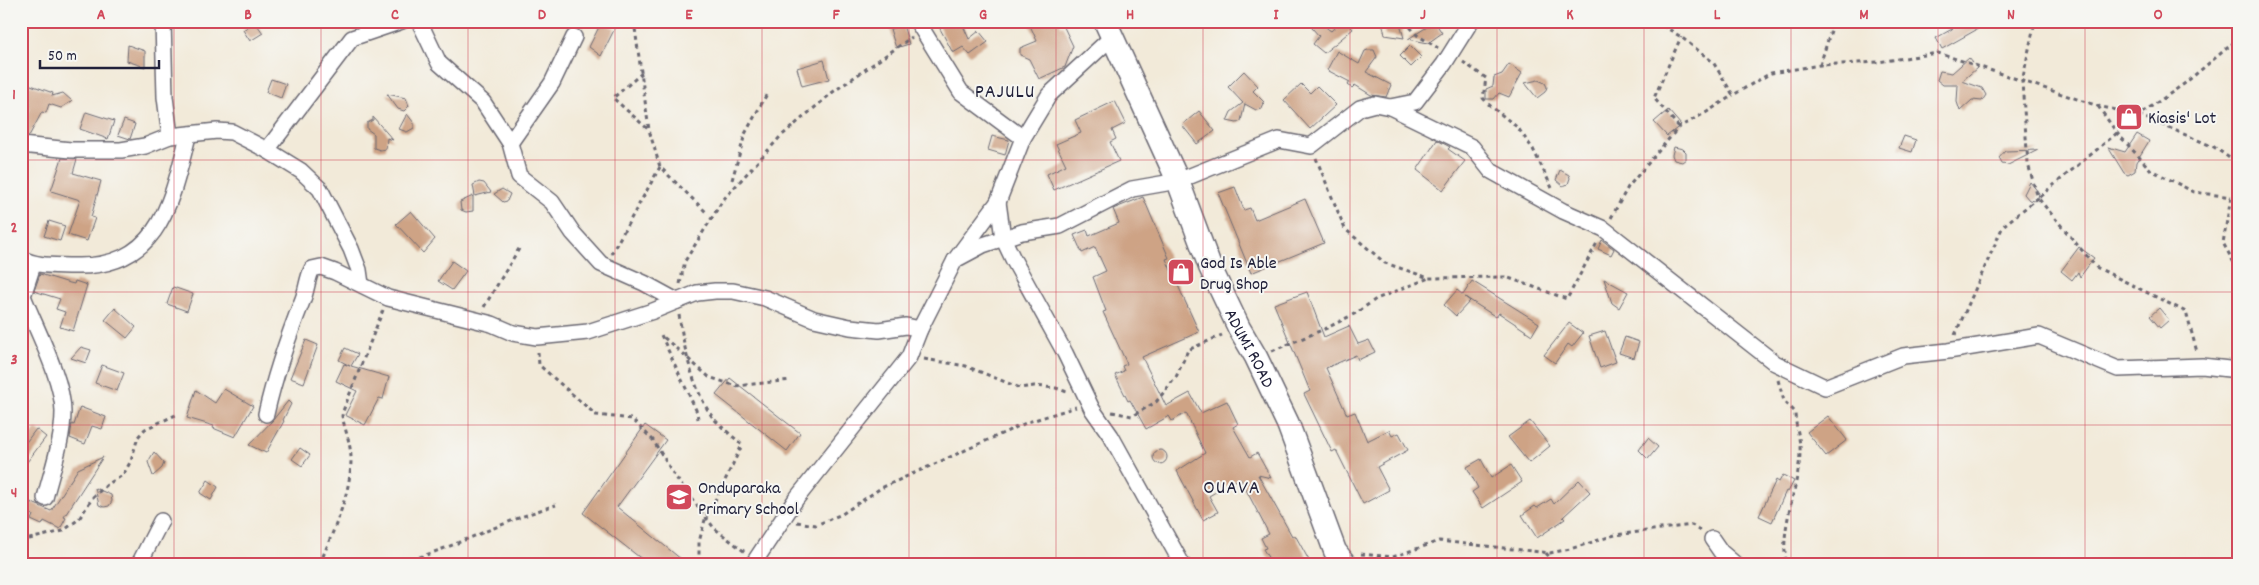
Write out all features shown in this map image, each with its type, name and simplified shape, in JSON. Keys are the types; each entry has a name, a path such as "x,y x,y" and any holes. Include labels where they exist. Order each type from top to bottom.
{"main road":[{"name":"ADUMI ROAD","path":"1108,29 1178,181 1210,266 1288,424 1340,557"}],"street":[{"path":"163,21 165,97 170,136"},
{"path":"267,150 352,38 402,21"},
{"path":"419,21 439,63 483,102 510,143 519,176 552,202 573,233 604,265 644,283 677,301"},
{"path":"1390,107 1415,102 1471,21"},
{"path":"917,27 961,92 1023,138"},
{"path":"754,562 783,519 909,356 920,329 955,260 998,202 1023,138 1049,95 1108,29"},
{"path":"510,143 552,83 574,37"},
{"path":"955,260 983,245 1003,238 1022,232 1060,226 1132,189 1178,181 1278,140 1311,146 1360,108 1374,104 1390,107 1472,147 1491,171 1563,211 1604,229 1775,363 1826,387 1903,356 1948,351 2039,336 2118,369 2202,366 2238,370"},
{"path":"21,145 71,150 122,150 145,146 170,136 188,136 217,131 232,132 267,150 301,171 320,188 359,270 361,284"},
{"path":"45,498 62,425 63,409 59,386 23,296 27,261 87,266 127,257 137,251 157,227 168,207 188,136"},
{"path":"998,202 1003,238 1065,353 1092,409 1111,436 1182,564"},
{"path":"266,414 281,357 312,269 321,267 388,298 492,324 513,333 537,336 588,332 697,293 734,291 765,298 814,319 850,327 879,330 906,326 920,329"},
{"path":"139,564 161,521"},
{"path":"1712,538 1721,552 1735,564"}],"path":[{"path":"634,21 650,130 660,167 708,214"},
{"path":"1405,21 1428,43 1450,54 1486,78 1483,98 1518,128 1533,149 1563,211"},
{"path":"1656,21 1681,37 1713,62 1733,95"},
{"path":"1820,65 1834,21"},
{"path":"2035,21 2022,82 2028,164 2038,198 2096,267 2186,312 2202,366"},
{"path":"699,564 699,542 706,516 742,445 711,415 696,384 684,343 677,301 685,261 722,200 786,132 833,92 917,27"},
{"path":"1679,127 1654,98 1681,37"},
{"path":"2139,115 2184,84 2238,39"},
{"path":"1311,146 1345,229 1385,263 1429,278 1506,277 1567,299 1628,187 1679,127 1771,73 1820,65 1878,62 1938,54 2098,106 2139,115 2214,148 2238,164"},
{"path":"642,73 613,98 650,130"},
{"path":"732,180 745,134 768,92"},
{"path":"2098,106 2117,133 2150,170 2194,192 2231,197 2238,195"},
{"path":"1948,351 2003,226 2117,133"},
{"path":"604,265 660,167"},
{"path":"2231,197 2222,243 2238,270"},
{"path":"483,308 520,247"},
{"path":"1256,357 1327,328 1356,313 1376,299 1429,278"},
{"path":"320,564 340,514 350,480 351,457 342,416 343,410 388,298"},
{"path":"783,519 816,525 842,514 881,488 1028,422 1077,407 1132,416 1156,402 1176,377 1188,350 1239,328"},
{"path":"698,419 697,412 661,335 709,377 736,386 791,380"},
{"path":"537,336 539,365 596,415 632,419 653,440 674,475 714,528 754,562"},
{"path":"909,356 966,366 1020,388 1034,386 1056,388 1082,399 1092,409"},
{"path":"1775,363 1778,387 1784,401 1795,412 1795,426 1800,440 1796,488 1788,525 1785,556 1787,564"},
{"path":"21,541 63,531 79,519 93,497 108,484 123,475 131,461 138,437 145,429 178,414"},
{"path":"396,564 556,504"},
{"path":"1340,557 1393,557 1439,542 1546,553 1570,549 1615,535 1692,526 1712,538"},
{"path":"1546,553 1555,564"},
{"path":"21,559 33,564"}],"building":[{"path":"945,21 961,21 969,39 979,31 988,42 970,55 963,47 953,53 938,25"},
{"path":"1028,21 1059,21 1061,26 1063,25 1073,46 1065,67 1039,79 1029,59 1020,55 1020,48 1037,41"},
{"path":"1306,21 1317,21 1331,31 1342,21 1346,21 1353,29 1324,53 1313,44 1319,36"},
{"path":"1382,21 1399,21 1404,38 1385,35"},
{"path":"1958,21 1992,21 1942,49 1936,38 1952,29"},
{"path":"255,22 263,33 250,41 243,30"},
{"path":"1435,22 1442,33 1428,43 1408,39"},
{"path":"601,23 615,28 601,56 589,47"},
{"path":"903,25 909,44 896,48 890,29"},
{"path":"128,45 145,51 145,67 127,61"},
{"path":"1410,46 1421,57 1411,67 1400,56"},
{"path":"1374,50 1377,57 1366,72 1391,85 1386,97 1371,95 1355,85 1352,88 1348,85 1350,82 1327,70 1337,51 1359,64 1365,51"},
{"path":"1969,58 1977,68 1962,81 1982,88 1986,95 1982,101 1972,100 1960,111 1957,102 1958,85 1943,85 1937,80 1940,71 1952,73"},
{"path":"824,60 829,79 802,86 797,68"},
{"path":"1509,64 1522,73 1509,97 1499,93 1494,99 1486,99 1486,89 1493,86 1494,77 1502,74"},
{"path":"1244,71 1258,86 1253,91 1264,102 1262,109 1256,110 1245,104 1241,121 1237,123 1227,121 1231,112 1243,103 1228,87"},
{"path":"271,79 286,84 281,98 266,92"},
{"path":"1538,80 1545,83 1547,87 1545,92 1537,98 1525,83"},
{"path":"28,84 53,93 52,96 63,93 72,101 61,108 49,104 46,113 42,112 29,136 21,136 30,108 21,105"},
{"path":"1301,84 1310,93 1317,86 1336,105 1310,129 1284,100"},
{"path":"387,94 406,98 409,106 404,111 398,109"},
{"path":"1115,101 1126,123 1112,130 1116,139 1110,142 1119,161 1054,190 1047,174 1066,165 1056,144 1081,133 1075,120"},
{"path":"1668,110 1681,125 1667,136 1654,122"},
{"path":"1199,111 1215,131 1197,144 1182,125"},
{"path":"86,112 114,121 108,139 80,129"},
{"path":"407,114 414,123 414,128 407,132 399,129"},
{"path":"373,117 393,140 387,138 386,149 374,148 374,134 367,129 367,123 373,120"},
{"path":"124,120 135,124 130,139 118,135"},
{"path":"2137,134 2149,141 2136,162 2135,171 2128,175 2124,173 2108,147 2125,152"},
{"path":"992,136 1009,140 1005,155 988,150"},
{"path":"1904,136 1916,140 1912,152 1899,148"},
{"path":"1437,140 1450,147 1448,149 1465,161 1443,190 1417,170"},
{"path":"1674,147 1683,149 1686,152 1686,159 1682,162 1674,160 1672,155"},
{"path":"2038,150 2008,165 2002,164 1999,158 2005,151"},
{"path":"62,158 77,159 73,173 101,181 91,217 95,218 87,241 68,235 80,200 51,191"},
{"path":"1560,170 1569,175 1570,178 1568,184 1563,186 1556,180"},
{"path":"479,182 484,183 491,192 475,196 473,185"},
{"path":"2030,182 2039,193 2038,198 2034,201 2029,200 2024,194"},
{"path":"1235,187 1244,210 1250,208 1255,220 1305,199 1324,243 1251,273 1218,193"},
{"path":"502,189 510,194 507,201 503,202 494,194"},
{"path":"473,196 473,211 466,212 461,210 460,202"},
{"path":"1143,197 1169,258 1166,259 1199,332 1142,357 1166,406 1190,393 1201,413 1227,401 1238,424 1233,427 1250,457 1257,453 1271,478 1258,475 1292,536 1295,535 1311,564 1272,564 1263,549 1266,548 1261,538 1269,534 1240,478 1209,496 1218,512 1203,520 1177,471 1205,453 1186,413 1172,421 1169,416 1146,429 1130,400 1128,401 1115,375 1124,371 1122,366 1127,364 1103,312 1106,311 1093,277 1106,271 1095,247 1082,253 1074,235 1087,230 1089,236 1119,223 1113,209"},
{"path":"411,211 435,239 423,253 396,224"},
{"path":"49,221 65,226 60,241 44,236"},
{"path":"1602,240 1614,249 1611,255 1598,249"},
{"path":"2079,247 2094,258 2080,277 2078,272 2072,280 2061,271"},
{"path":"452,261 466,271 452,290 438,281"},
{"path":"40,274 74,284 75,281 87,285 73,331 60,327 65,312 56,309 60,299 34,291"},
{"path":"1604,279 1628,292 1619,308 1612,303"},
{"path":"1472,281 1539,323 1532,335 1499,313 1496,317 1465,297 1470,301 1456,316 1444,305 1457,290 1463,295"},
{"path":"173,287 193,294 187,311 167,304"},
{"path":"1307,292 1324,337 1349,326 1358,344 1369,340 1375,352 1358,360 1356,355 1326,368 1347,415 1355,412 1367,441 1389,430 1392,436 1399,433 1408,450 1377,467 1389,490 1363,504 1336,450 1332,452 1304,394 1310,391 1274,304"},
{"path":"115,308 136,327 127,338 105,320"},
{"path":"2159,308 2169,320 2160,328 2150,316"},
{"path":"1569,323 1583,333 1572,347 1568,344 1555,363 1544,355"},
{"path":"1605,331 1616,362 1600,368 1589,336"},
{"path":"1625,337 1639,342 1634,358 1619,353"},
{"path":"306,340 318,345 304,383 290,378"},
{"path":"81,347 91,350 86,363 71,358"},
{"path":"345,348 358,354 351,366 389,377 383,399 379,398 365,425 345,415 357,391 336,381 344,364 350,366 339,360"},
{"path":"102,365 124,373 117,391 95,383"},
{"path":"730,378 800,433 787,451 716,395"},
{"path":"224,389 253,406 235,437 213,428 214,426 187,418 196,390 215,403"},
{"path":"288,401 291,404 284,421 266,453 249,445 273,420"},
{"path":"80,407 106,417 102,429 92,426 85,444 70,438 72,424 74,425"},
{"path":"1828,416 1847,440 1826,456 1807,432"},
{"path":"1530,421 1550,446 1529,463 1508,437"},
{"path":"645,425 666,440 617,507 687,564 648,564 583,513"},
{"path":"36,429 46,437 21,470 21,449"},
{"path":"1648,438 1658,447 1648,459 1639,450"},
{"path":"300,448 310,455 302,466 292,459"},
{"path":"1160,450 1165,452 1167,457 1165,462 1160,464 1155,462 1153,457 1155,452"},
{"path":"154,452 164,463 162,468 153,476 148,462"},
{"path":"103,457 64,517 66,518 60,529 44,521 42,525 31,520 33,515 21,509 21,498 51,511 78,469"},
{"path":"1481,459 1491,478 1511,465 1522,482 1483,508 1472,492 1478,488 1467,467"},
{"path":"1783,475 1794,481 1788,492 1786,491 1772,522 1759,516 1776,480 1779,482"},
{"path":"208,480 218,487 211,500 200,493"},
{"path":"1579,480 1590,492 1563,517 1565,519 1537,538 1522,515 1535,506 1537,508 1551,499 1554,504"},
{"path":"95,488 111,495 112,501 109,506 99,505"}],"place":[{"name":"Kiasis' Lot","path":"2129,117"},
{"name":"God Is Able Drug Shop","path":"1181,272"},
{"name":"Onduparaka Primary School","path":"679,497"}],"district":[{"name":"PAJULU","path":"1005,90"},
{"name":"OUAVA","path":"1232,486"}]}
